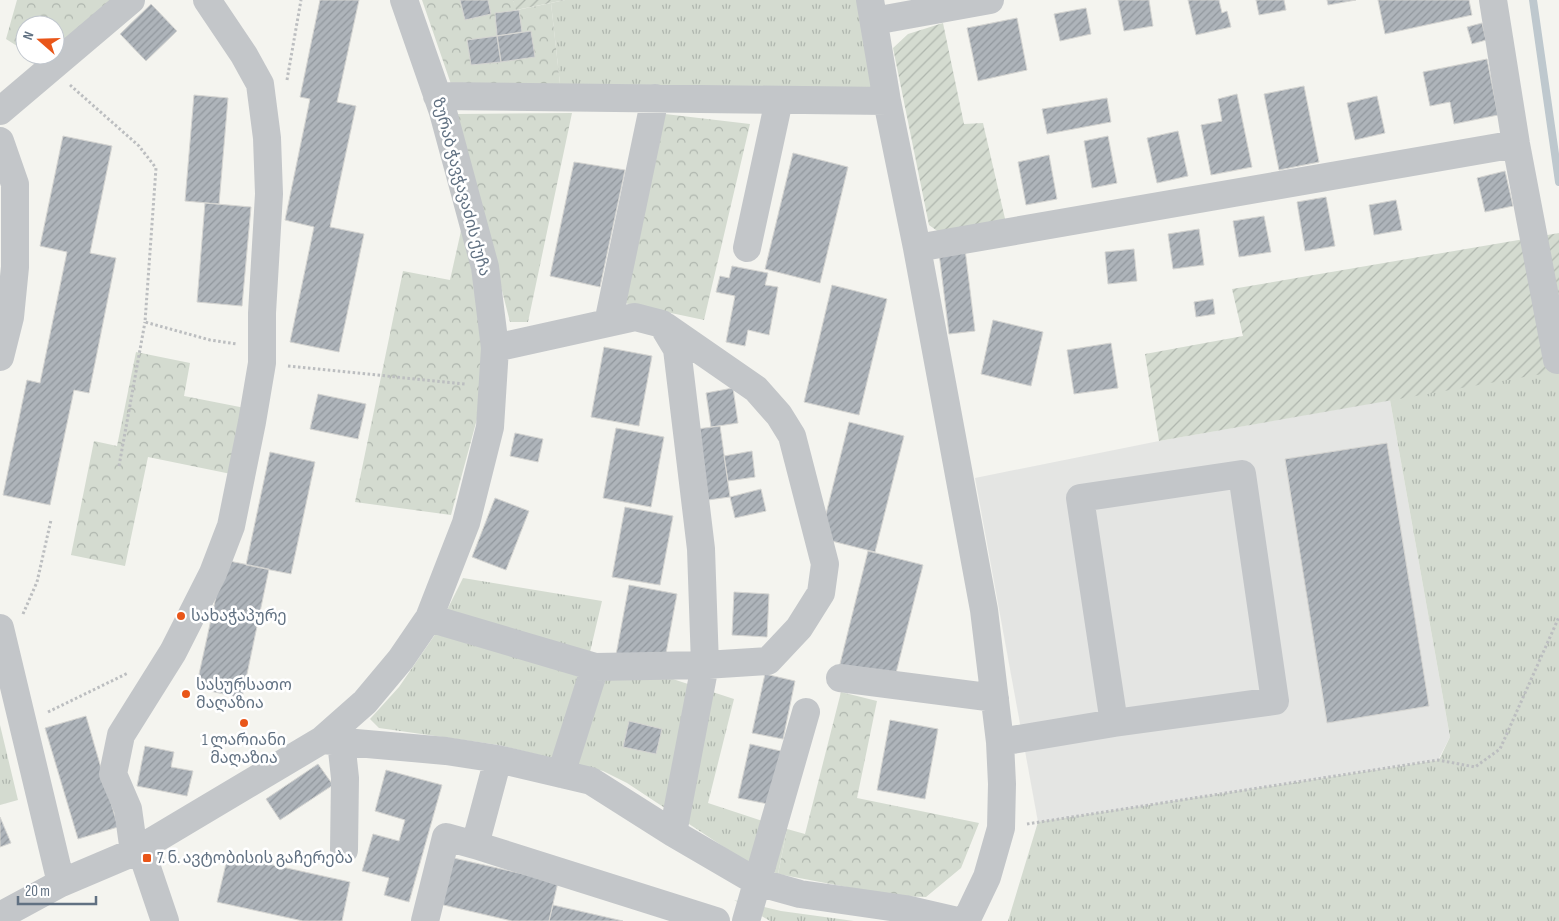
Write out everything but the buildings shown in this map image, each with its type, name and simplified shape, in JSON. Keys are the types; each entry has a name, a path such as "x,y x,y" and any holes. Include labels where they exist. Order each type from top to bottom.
{"street":[{"path":"0,111 131,0"},
{"path":"165,921 137,850 128,809 113,774 122,735 174,652 213,573 231,526 252,422 262,355 262,313 269,194 267,138 260,84 244,55 207,0"},
{"name":"ზურაბ ჭავჭავაძის ქუჩა","path":"0,916 61,883 137,850 331,740 401,659 429,618 466,523 490,427 495,348 484,266 438,96 404,0"},
{"path":"966,921 987,877 1001,828 1002,784 1000,742 984,610 917,248 887,101 872,11 990,0"},
{"path":"1493,0 1516,144 1557,360"},
{"path":"438,96 887,101"},
{"path":"608,323 655,98"},
{"path":"747,248 779,100"},
{"path":"0,141 15,184 15,267 10,317 0,357"},
{"path":"917,248 1516,144"},
{"path":"429,618 595,668 768,661 798,628 820,592 825,564 792,436 779,415 756,389 662,324 636,317 495,348"},
{"path":"662,324 677,349 701,549 705,665 673,833"},
{"path":"1000,742 1275,701 1242,474 1080,498 1114,724"},
{"path":"0,629 61,883"},
{"path":"561,774 595,668"},
{"path":"840,678 995,698"},
{"path":"746,921 806,712"},
{"path":"344,850 345,778 331,740 446,751 498,759 591,781 673,833 757,882 800,894 906,909 957,921"},
{"path":"476,845 498,759"},
{"path":"424,921 446,837 716,921"}],"path":[{"path":"286,89 301,0"},
{"path":"51,68 139,146 156,168 145,322 119,466"},
{"path":"145,322 262,355 492,386"},
{"path":"0,629 21,619 37,582 51,520"},
{"path":"1001,828 1438,760 1476,767 1500,748 1559,617"},
{"path":"22,723 129,673"}],"shaded area":[{"path":"1390,400 1450,737 1438,760 1038,822 975,478 1159,441"}],"green space":[{"path":"17,0 117,0 65,45 65,15 15,15 15,45 6,39"},
{"path":"422,0 513,0 517,10 551,3 560,84 452,87"},
{"path":"513,0 565,0 516,10"},
{"path":"565,0 858,0 876,92 560,84 551,3"},
{"path":"943,23 964,124 983,123 1006,223 943,235 929,225 893,48 908,34"},
{"path":"572,113 528,322 510,322 457,114"},
{"path":"665,114 750,124 704,320 624,303"},
{"path":"463,222 484,336 477,419 451,515 355,502 403,271 450,280"},
{"path":"1559,233 1559,371 1159,441 1145,354 1243,336 1232,289"},
{"path":"136,352 190,363 184,396 245,408 231,474 148,457 125,566 71,555 94,441 117,446"},
{"path":"1559,369 1559,921 1008,921 1038,822 1439,760 1450,737 1390,400 1540,370"},
{"path":"463,578 602,601 590,652 734,699 708,803 787,829 778,874 745,861 627,783 603,771 499,745 379,728 370,719 399,687 434,636"},
{"path":"841,692 877,701 857,798 979,823 961,868 926,897 894,896 778,874 787,829 805,834"},
{"path":"0,725 18,800 0,805"},
{"path":"734,900 781,911 854,921 770,921"}],"waterway":[{"path":"1533,0 1559,182"}],"place":[{"name":"სახაჭაპურე","path":"181,616"},
{"name":"სასურსათო მაღაზია","path":"186,694"},
{"name":"1 ლარიანი მაღაზია","path":"244,723"},
{"name":"7. ნ. ავტობისის გაჩერება","path":"147,858"}]}
